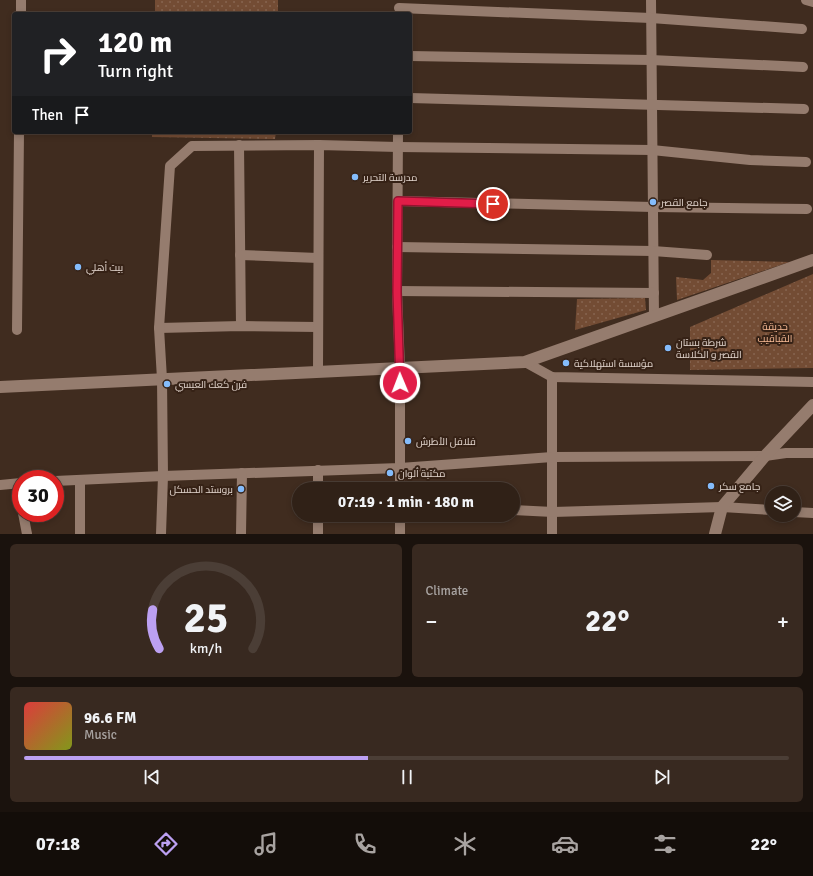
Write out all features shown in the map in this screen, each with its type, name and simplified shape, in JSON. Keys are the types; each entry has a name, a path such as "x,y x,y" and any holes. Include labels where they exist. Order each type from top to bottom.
{"street":[{"path":"21,0 21,12"},
{"path":"651,0 654,316"},
{"path":"806,0 813,2"},
{"path":"399,7 651,18 802,28"},
{"path":"412,56 651,60 803,67"},
{"path":"412,98 804,109"},
{"path":"17,330 19,134"},
{"path":"398,134 397,292 400,369 400,482"},
{"path":"239,145 241,326"},
{"path":"161,534 163,476 162,379 159,328 170,166 192,146 318,145 652,150 750,160 806,162"},
{"path":"318,145 318,371"},
{"path":"398,201 807,209"},
{"path":"397,247 653,251 707,255"},
{"path":"240,255 318,258"},
{"path":"0,387 525,362 813,260"},
{"path":"397,292 654,293"},
{"path":"159,328 241,326 318,327"},
{"path":"525,362 552,377 813,382"},
{"path":"552,377 552,534"},
{"path":"715,534 722,507 765,456 813,405"},
{"path":"64,481 400,468 552,457 765,456 786,453 813,453"},
{"path":"318,470 318,482"},
{"path":"240,534 242,473"},
{"path":"80,480 80,534"},
{"path":"0,485 12,484"},
{"path":"520,510 553,512 722,507 765,510"},
{"path":"801,512 813,513"},
{"path":"25,522 27,534"},
{"path":"318,522 318,534"},
{"path":"400,522 400,534"}],"green space":[{"path":"155,0 278,0 278,12 155,12"},
{"path":"152,134 276,134 275,139 152,137"},
{"path":"711,260 789,262 677,300 676,277 703,280 711,273"},
{"name":"حديقة القباقيب","path":"813,274 813,368 690,370 690,327"},
{"path":"645,298 646,310 575,330 577,299"}],"place":[{"name":"مدرسة التحرير","path":"355,177"},
{"name":"جامع القصر","path":"653,202"},
{"name":"بيت أهلي","path":"78,267"},
{"name":"شرطة بستان القصر و الكلاسة","path":"668,348"},
{"name":"مؤسسة استهلاكية","path":"566,363"},
{"name":"فرن كعك العبسي","path":"167,384"},
{"name":"فلافل اﻷطرش","path":"408,441"},
{"name":"مكتبة ألوان","path":"390,473"},
{"name":"جامع سكر","path":"711,486"},
{"name":"بروستد الحسكل","path":"241,489"}],"route":[{"path":"400,383 397,292 398,201 493,204"}]}
